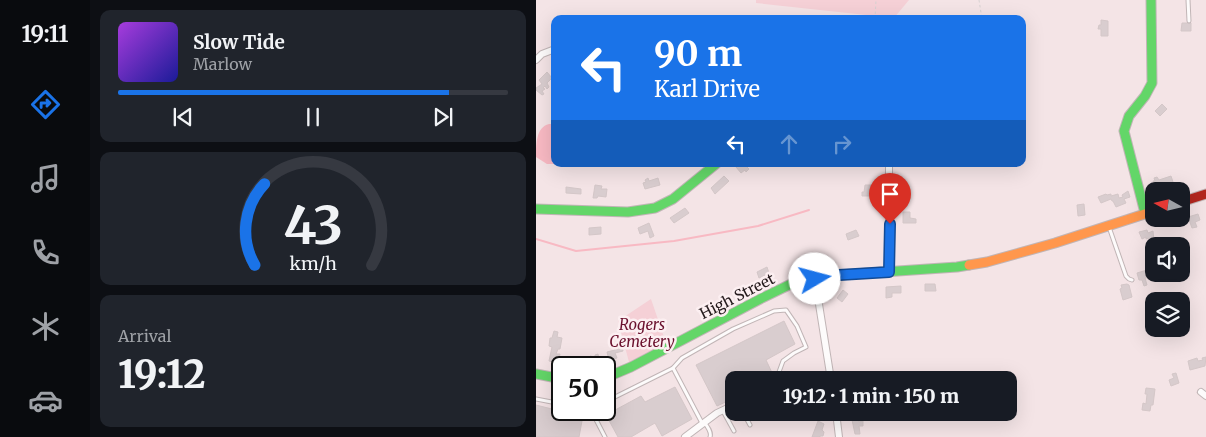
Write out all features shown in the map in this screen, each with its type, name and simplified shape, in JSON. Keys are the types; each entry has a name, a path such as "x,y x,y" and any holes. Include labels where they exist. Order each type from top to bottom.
{"main road":[{"path":"1145,199 1124,131 1128,116 1149,92 1152,83 1151,0"},
{"path":"536,209 628,212 655,208 673,199 712,167"},
{"path":"1190,199 1206,194"},
{"name":"High Street","path":"616,373 793,283 839,275 957,267 987,262 1055,243 1145,213"},
{"path":"536,374 551,377"}],"street":[{"path":"536,60 542,54 551,51"},
{"path":"889,167 889,272"},
{"path":"815,279 830,371"},
{"path":"689,436 703,422 723,410"},
{"path":"837,421 839,437"}],"lane":[{"path":"1188,0 1189,21"},
{"path":"1108,225 1126,276 1132,280"},
{"path":"616,396 673,368 682,358 733,329 774,311 786,310 797,326 806,347 783,360 779,371"},
{"path":"673,368 703,422 709,429 710,437"},
{"path":"536,399 551,402"},
{"path":"723,410 734,431"},
{"path":"597,421 605,437"},
{"path":"748,421 750,425"}],"path":[{"path":"876,0 876,15"},
{"path":"979,0 981,15"}],"green space":[{"path":"756,0 909,0 896,15 866,15 756,3"},
{"name":"Rogers Cemetery","path":"651,299 666,343 629,362 618,321"}],"shaded area":[{"path":"551,124 551,164 547,164 536,157 539,133 545,126"}],"building":[{"path":"1101,20 1108,21 1108,36 1101,36 1101,29 1098,29 1099,25 1101,25"},
{"path":"1182,23 1191,23 1191,31 1181,31"},
{"path":"547,72 551,77 547,83 549,87 547,89 545,86 543,88 545,89 542,91 544,94 542,95 536,90 542,84 539,80"},
{"path":"1162,104 1167,109 1160,116 1155,111"},
{"path":"736,167 747,167 749,169 746,172 745,170 741,173"},
{"path":"724,176 729,181 715,194 711,188"},
{"path":"1171,176 1173,182 1153,181 1157,177 1159,180"},
{"path":"648,178 649,181 658,178 660,185 645,189 643,183"},
{"path":"595,185 602,186 601,189 607,189 606,197 598,196 593,198"},
{"path":"865,185 872,185 871,196 862,196"},
{"path":"566,187 581,189 581,194 566,193"},
{"path":"1128,191 1130,197 1124,199 1126,203 1116,207 1111,199 1101,203 1098,197 1106,194 1111,194 1111,196 1118,194 1119,198 1123,197 1122,195"},
{"path":"1084,204 1085,215 1078,216 1077,205"},
{"path":"685,208 689,213 674,223 670,218"},
{"path":"903,212 910,212 910,218 916,219 916,223 903,223"},
{"path":"1198,214 1200,220 1195,222 1197,227 1192,228 1190,216"},
{"path":"649,223 654,236 650,238 648,231 640,234 638,228"},
{"path":"601,227 601,234 589,235 589,228"},
{"path":"856,230 859,236 848,240 846,234"},
{"path":"1147,230 1148,233 1153,231 1154,237 1142,239 1139,232"},
{"path":"767,267 769,273 759,278 757,272"},
{"path":"1145,271 1145,282 1147,285 1144,286 1142,280 1139,280 1137,273"},
{"path":"925,284 935,284 936,291 925,291"},
{"path":"1121,285 1129,285 1132,297 1123,300 1120,289 1122,288"},
{"path":"901,286 901,293 892,293 892,297 886,298 886,287"},
{"path":"843,290 848,294 842,302 837,298"},
{"path":"784,321 795,344 766,360 771,371 725,371 725,402 717,406 696,365"},
{"path":"554,331 558,332 557,337 562,338 560,349 558,349 556,354 560,354 560,356 551,356 551,361 549,361 552,347 549,346 550,338 552,338"},
{"path":"622,345 623,351 615,353 617,358 616,358 616,356 608,356 607,352 615,350 614,347"},
{"path":"1206,357 1205,366 1190,370 1188,361 1197,358 1198,361 1203,360 1202,358"},
{"path":"1176,373 1179,383 1171,386 1169,380 1174,378 1172,374"},
{"path":"675,387 692,419 662,436 655,423 631,437 618,437 609,421 616,421 616,410 641,396 645,402"},
{"path":"1146,388 1155,389 1153,405 1151,405 1150,411 1142,410 1143,403 1146,404"},
{"path":"536,405 551,409 551,421 582,421 579,437 536,437"},
{"path":"818,421 824,424 823,436 812,437"},
{"path":"852,421 863,421 863,426 859,426 860,434 855,434"}],"waterway":[{"path":"536,239 576,251 674,241 758,226 809,210"}],"traffic: fast":[{"path":"1145,213 1124,131 1129,116 1145,96 1152,83 1151,0"},
{"path":"536,209 628,212 655,208 673,199 712,167"},
{"path":"616,373 793,283 839,275 969,265"},
{"path":"536,374 551,377"}],"traffic: slow":[{"path":"969,265 987,262 1055,243 1145,214"}],"traffic: jam":[{"path":"1190,199 1206,194"}],"route":[{"path":"815,279 839,275 889,272 890,224"}]}
